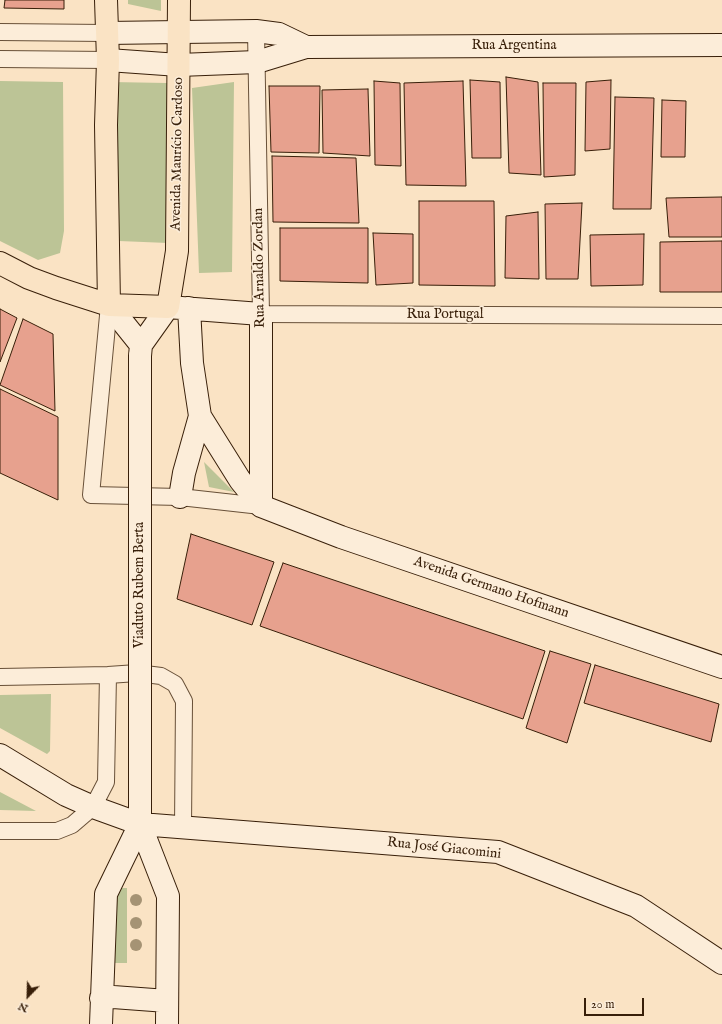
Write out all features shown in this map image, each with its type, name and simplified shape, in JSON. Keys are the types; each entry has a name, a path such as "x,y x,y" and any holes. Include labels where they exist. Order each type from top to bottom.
{"main road":[{"path":"106,0 108,60 106,125 109,305 141,350 168,307"},
{"name":"Avenida Maurício Cardoso","path":"168,307 176,251 180,30 179,0"},
{"name":"Rua Argentina","path":"106,33 180,30 256,31 279,34 306,47"},
{"name":"Rua Argentina","path":"108,60 179,65 256,62 306,47 722,44"},
{"path":"0,263 29,278 49,286 109,305 168,307"},
{"name":"Rua Portugal","path":"168,307 261,314"},
{"path":"189,308 192,363 200,416 240,480 261,506"},
{"name":"Rua Arnaldo Zordan","path":"261,314 261,506"},
{"name":"Viaduto Rubem Berta","path":"140,824 141,350"},
{"path":"180,497 184,473 200,416"},
{"name":"Avenida Germano Hofmann","path":"261,506 341,537 722,667"},
{"name":"Rua José Giacomini","path":"0,755 66,795 93,807 140,824 183,828 209,828 498,852 636,906 722,963"},
{"path":"101,1024 106,894 140,824"},
{"path":"140,824 168,896 167,1024"},
{"path":"101,998 113,997 167,1001"}],"street":[{"name":"Rua Arnaldo Zordan","path":"256,31 261,314"},
{"path":"0,32 106,33"},
{"path":"0,59 108,60"},
{"path":"109,305 91,495 180,497 261,506"},
{"name":"Rua Portugal","path":"261,314 722,316"},
{"path":"0,677 137,673 161,676 175,684 184,701 183,828"},
{"path":"0,831 57,831 72,825 93,807 106,782 108,675"}],"green space":[{"path":"128,0 161,0 161,11 128,4"},
{"path":"0,81 63,82 64,231 60,253 38,260 0,241"},
{"path":"111,82 167,83 168,243 119,241"},
{"path":"234,82 232,272 199,273 192,88"},
{"path":"204,462 234,492 209,487"},
{"path":"51,694 50,751 47,754 0,728 0,695"},
{"path":"0,792 36,811 0,810"},
{"path":"115,888 127,888 127,963 115,963"}],"building":[{"path":"5,0 64,0 64,9 4,8"},
{"path":"506,77 538,82 541,175 509,173"},
{"path":"470,80 500,82 501,158 472,158"},
{"path":"611,80 610,149 585,151 586,82"},
{"path":"374,81 400,83 401,166 375,165"},
{"path":"463,81 466,186 406,185 404,83"},
{"path":"543,83 576,83 575,175 544,177"},
{"path":"269,86 320,86 319,153 271,152"},
{"path":"368,89 370,156 323,153 322,90"},
{"path":"615,97 654,98 651,209 613,209"},
{"path":"662,100 686,101 685,157 661,157"},
{"path":"272,156 356,158 359,223 273,222"},
{"path":"722,197 722,237 669,237 666,198"},
{"path":"419,201 494,201 495,286 419,285"},
{"path":"582,203 578,279 546,279 545,204"},
{"path":"538,212 539,279 505,278 506,216"},
{"path":"280,228 368,228 368,283 280,281"},
{"path":"373,233 413,234 413,283 376,285"},
{"path":"644,234 643,285 591,286 590,235"},
{"path":"722,241 722,292 660,292 660,242"},
{"path":"0,309 17,318 0,362"},
{"path":"23,319 53,334 55,411 0,385"},
{"path":"0,389 58,417 58,500 0,473"},
{"path":"191,534 274,562 252,625 177,599"},
{"path":"283,563 545,651 523,719 260,626"},
{"path":"550,651 591,664 567,743 526,728"},
{"path":"595,665 719,704 711,742 584,703"}]}
